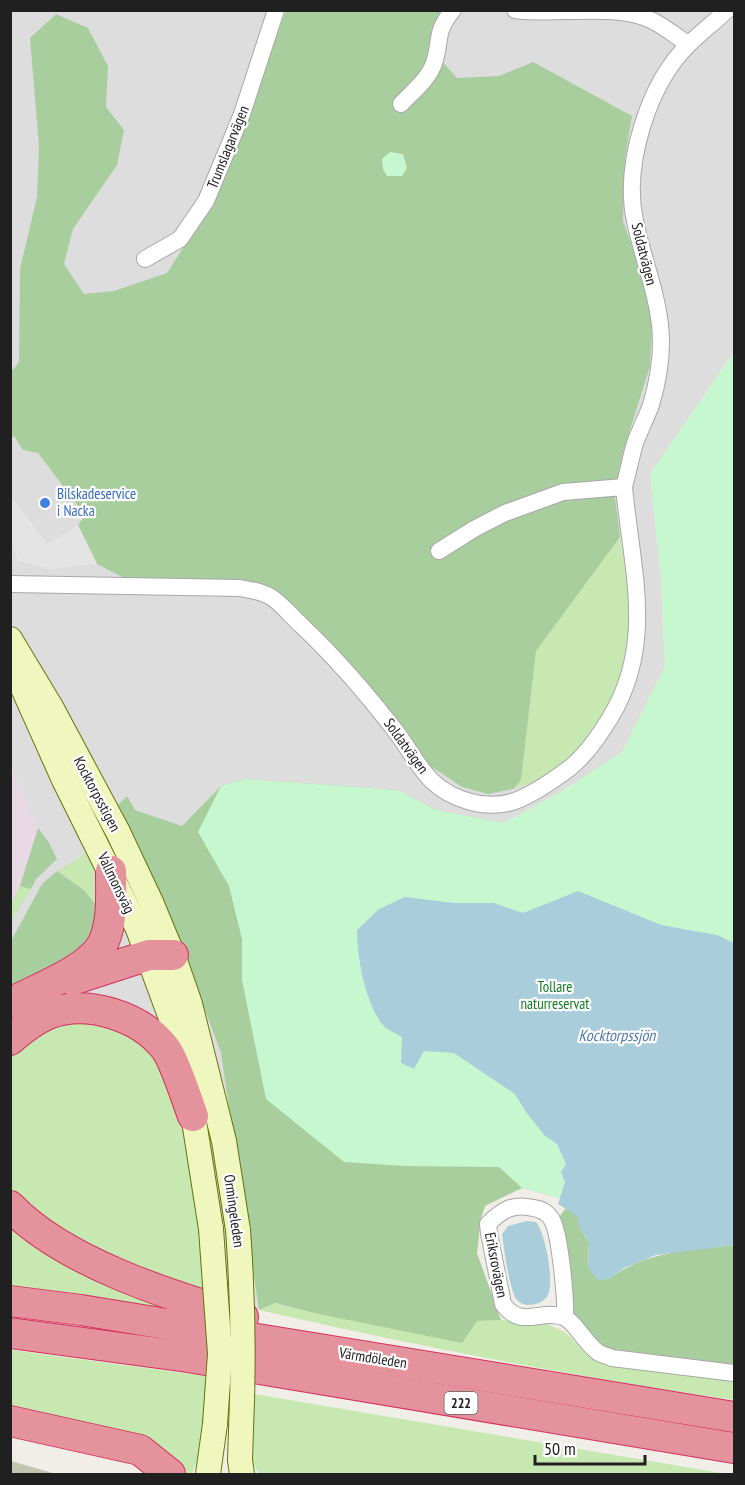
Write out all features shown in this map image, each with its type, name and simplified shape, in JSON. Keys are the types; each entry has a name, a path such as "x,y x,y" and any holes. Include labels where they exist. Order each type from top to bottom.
{"highway":[{"path":"18,999 66,975 94,956 104,942 111,899 111,871"},
{"path":"18,999 158,960"},
{"path":"10,1040 21,1030 48,1014 158,960"},
{"path":"48,1014 98,1010 126,1017 149,1031 167,1049 193,1116"},
{"path":"10,1206 41,1232 71,1250 110,1269 201,1305 438,1368"},
{"name":"Värmdöleden","path":"10,1301 81,1310 735,1417"},
{"name":"Värmdöleden","path":"10,1333 199,1359 735,1448"},
{"path":"10,1421 140,1450 170,1474"}],"main road":[{"name":"Kocktorpsstigen","path":"10,639 51,707 118,832 151,902 158,960"},
{"name":"Vallmonsväg","path":"10,660 64,780 158,960 186,1070 193,1116"},
{"name":"Ormingeleden","path":"158,960 190,1004 224,1141 237,1230 242,1287 244,1348 240,1449 242,1474"},
{"name":"Ormingeleden","path":"193,1116 211,1229 220,1354 215,1424 208,1474"}],"street":[{"name":"Trumslagarvägen","path":"145,259 180,239 206,201 242,114 276,10"},
{"path":"401,104 434,65 440,28 453,10"},
{"path":"515,10 550,13 620,12 652,20 688,44"},
{"name":"Soldatvägen","path":"10,584 240,588 258,591 271,597 328,651 371,699 432,781 448,793 472,802 488,805 512,802 558,777 581,759 610,719 624,692 633,665 638,620 638,594 628,536 624,487 636,442 651,403 659,370 662,341 651,281 634,220 632,177 643,123 655,93 670,67 688,44 727,10"},
{"path":"440,551 474,528 505,513 562,492 624,487"},
{"name":"Eriksrovägen","path":"521,1205 537,1208 554,1222 564,1280 565,1317 550,1314 525,1317 508,1311 503,1304 488,1224 501,1211 521,1205"},
{"path":"565,1317 599,1352 612,1358 735,1373"}],"shaded area":[{"path":"11,11 734,11 734,352 650,474 661,579 665,666 622,752 561,792 504,823 436,810 398,790 274,1303 259,1310 194,1312 11,1286"},
{"path":"10,496 48,544 78,525 97,564 50,569 19,561 11,545"},
{"path":"10,765 38,828 20,886 11,904"},
{"path":"11,1461 56,1474 11,1474"}],"green space":[{"path":"286,11 445,11 428,46 457,78 499,76 533,62 632,116 625,158 623,221 644,279 652,323 650,366 622,456 615,497 620,537 536,651 521,780 513,789 488,794 462,787 429,765 411,738 303,615 277,591 208,581 122,577 97,564 78,525 85,515 38,453 23,450 14,436 11,438 10,373 19,362 20,269 37,197 39,147 30,38 56,14 88,28 108,66 106,107 124,130 117,165 73,229 64,264 84,294 114,291 167,273 216,196"},
{"path":"390,152 403,154 407,168 402,176 387,176 383,169 382,159"},
{"name":"Tollare naturreservat","path":"734,352 734,1195 559,1198 522,1188 499,1167 404,1166 344,1162 266,1099 242,980 242,939 229,886 198,832 221,786 245,779 398,790 436,810 504,823 561,792 622,752 665,666 661,579 650,474"},
{"name":"Tollare naturreservat","path":"734,489 560,1198 522,1188 485,1206 481,1218 477,1253 501,1320 477,1321 462,1343 275,1303 259,1310 221,1053 165,902 116,807 127,796 135,810 182,826 221,786 245,779 398,790 436,810 504,823 618,770 673,694"},
{"path":"619,538 629,577 633,613 619,689 578,756 535,782 513,789 521,780 536,651"},
{"path":"38,828 57,859 36,879 31,889 20,886"},
{"path":"86,853 103,888 101,922 85,891 57,871"},
{"path":"57,871 85,891 94,903 101,922 93,948 11,995 11,941 42,884"},
{"path":"20,886 31,889 11,921 11,904"},
{"path":"68,1020 112,1022 145,1043 169,1079 187,1156 202,1246 206,1294 108,1255 72,1236 16,1196 11,1189 11,1055 23,1042"},
{"path":"566,1208 577,1215 581,1230 589,1242 588,1266 608,1279 624,1269 654,1257 734,1245 734,1368 612,1351 597,1343 573,1316 557,1220"},
{"path":"10,1222 194,1312 11,1286"},
{"path":"274,1303 314,1313 477,1321 501,1320 547,1324 565,1332 590,1356 734,1378 734,1400 496,1360 259,1310"},
{"path":"11,1350 205,1376 205,1437 192,1474 183,1474 11,1411"},
{"path":"254,1394 721,1473 259,1474 253,1463"}],"water":[{"name":"Kocktorpssjön","path":"578,891 661,925 717,935 734,943 734,1245 656,1255 624,1268 608,1279 597,1280 588,1266 589,1242 581,1230 577,1216 558,1204 565,1182 561,1172 566,1164 557,1144 545,1136 515,1094 454,1053 424,1051 414,1069 401,1063 402,1037 384,1026 376,1015 363,979 357,941 357,930 379,909 405,897 454,903 494,903 523,913"},
{"path":"527,1221 536,1222 540,1228 546,1247 550,1279 548,1295 540,1303 528,1305 518,1301 513,1293 502,1234 508,1226"}],"place":[{"name":"Bilskadeservice i Nacka","path":"45,503"}]}
